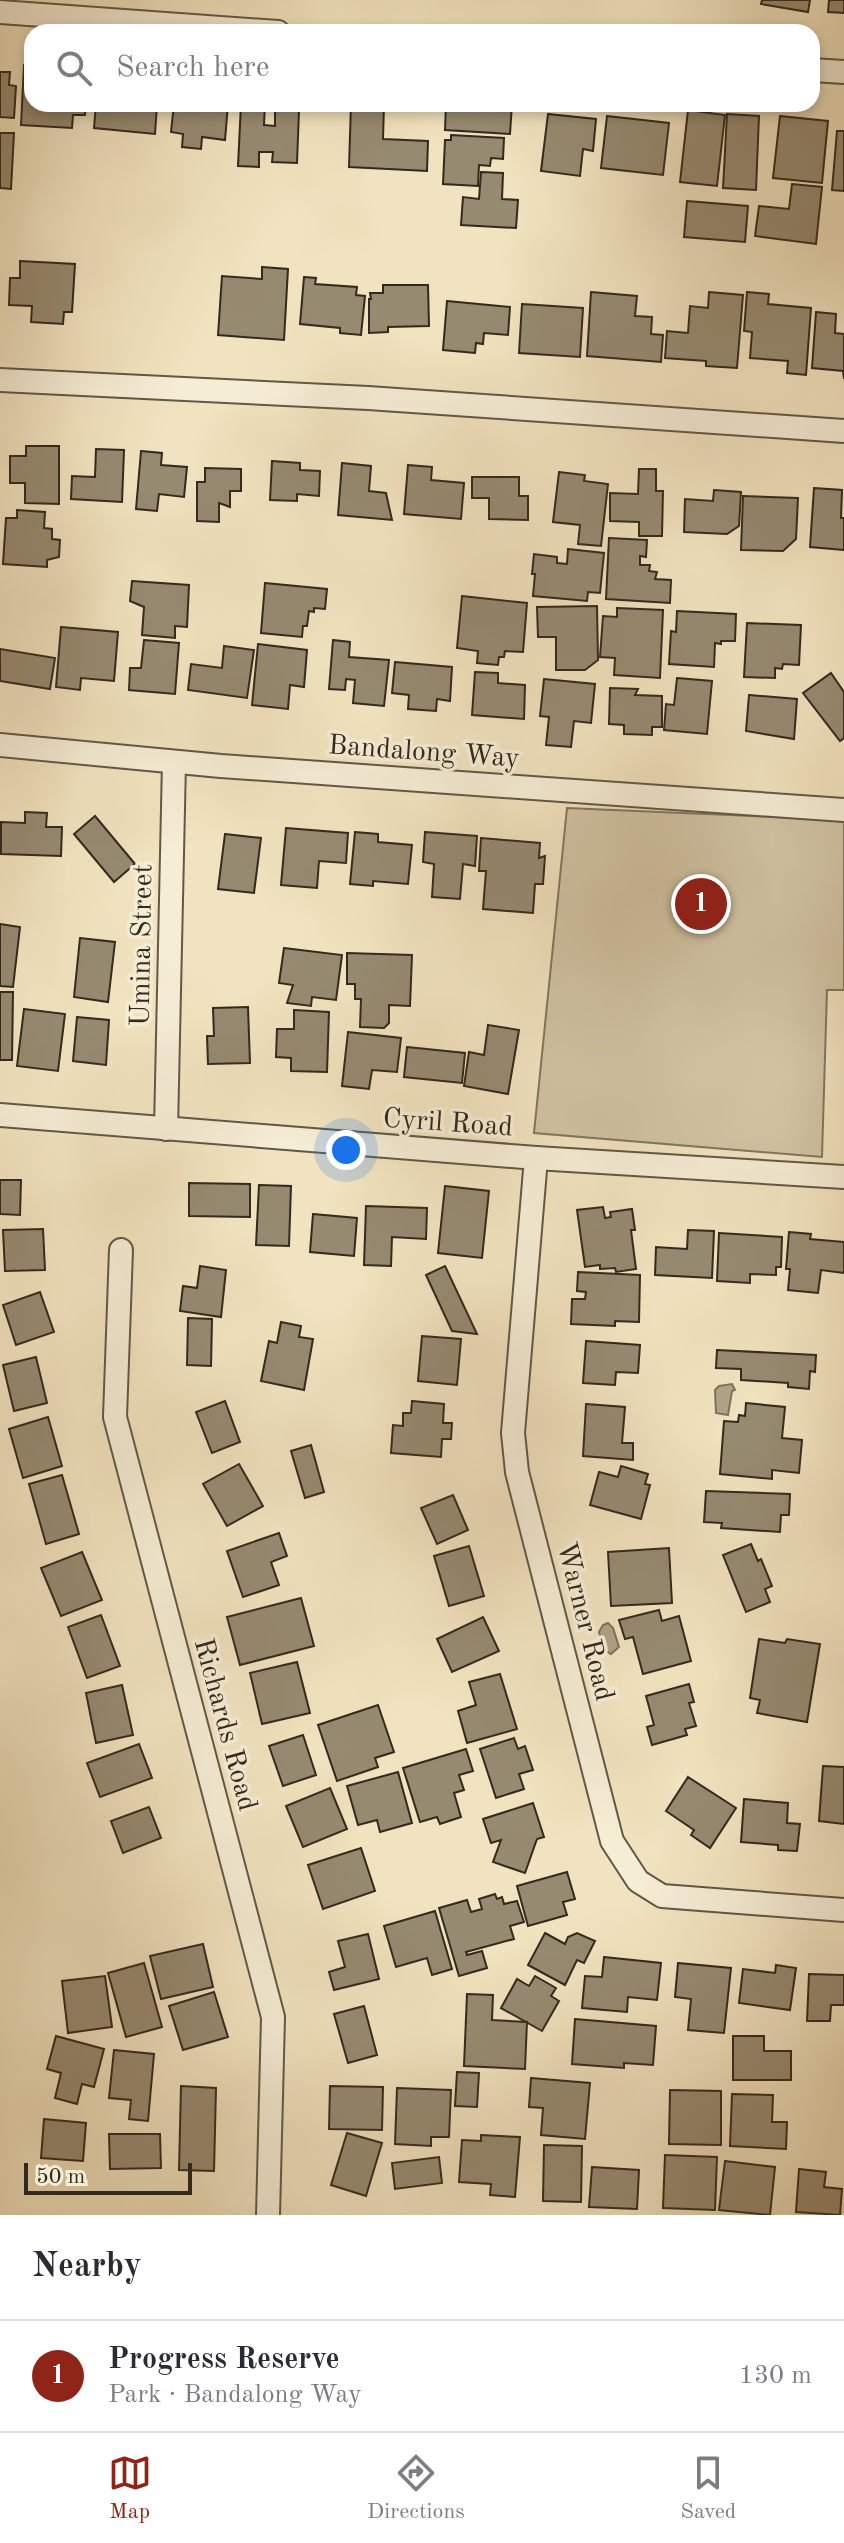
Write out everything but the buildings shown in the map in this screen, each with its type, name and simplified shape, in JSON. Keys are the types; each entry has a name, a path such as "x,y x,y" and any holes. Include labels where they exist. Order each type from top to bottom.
{"street":[{"path":"0,12 167,24"},
{"path":"820,70 844,72"},
{"path":"0,380 368,398 844,431"},
{"name":"Bandalong Way","path":"0,745 174,762 844,810"},
{"name":"Umina Street","path":"166,1129 174,762"},
{"name":"Cyril Road","path":"0,1115 536,1158 844,1177"},
{"name":"Warner Road","path":"536,1158 513,1433 517,1472 612,1841 638,1881 662,1896 844,1910"},
{"name":"Richards Road","path":"121,1250 115,1417 273,2017 268,2215"}],"shaded area":[{"path":"567,808 844,820 844,990 827,990 822,1157 534,1133"},
{"path":"732,1384 735,1390 732,1391 728,1415 716,1413 715,1390 719,1386"},
{"path":"608,1623 613,1628 619,1647 611,1654 604,1650 599,1632"}],"place":[{"name":"Progress Reserve","path":"701,904"}]}
